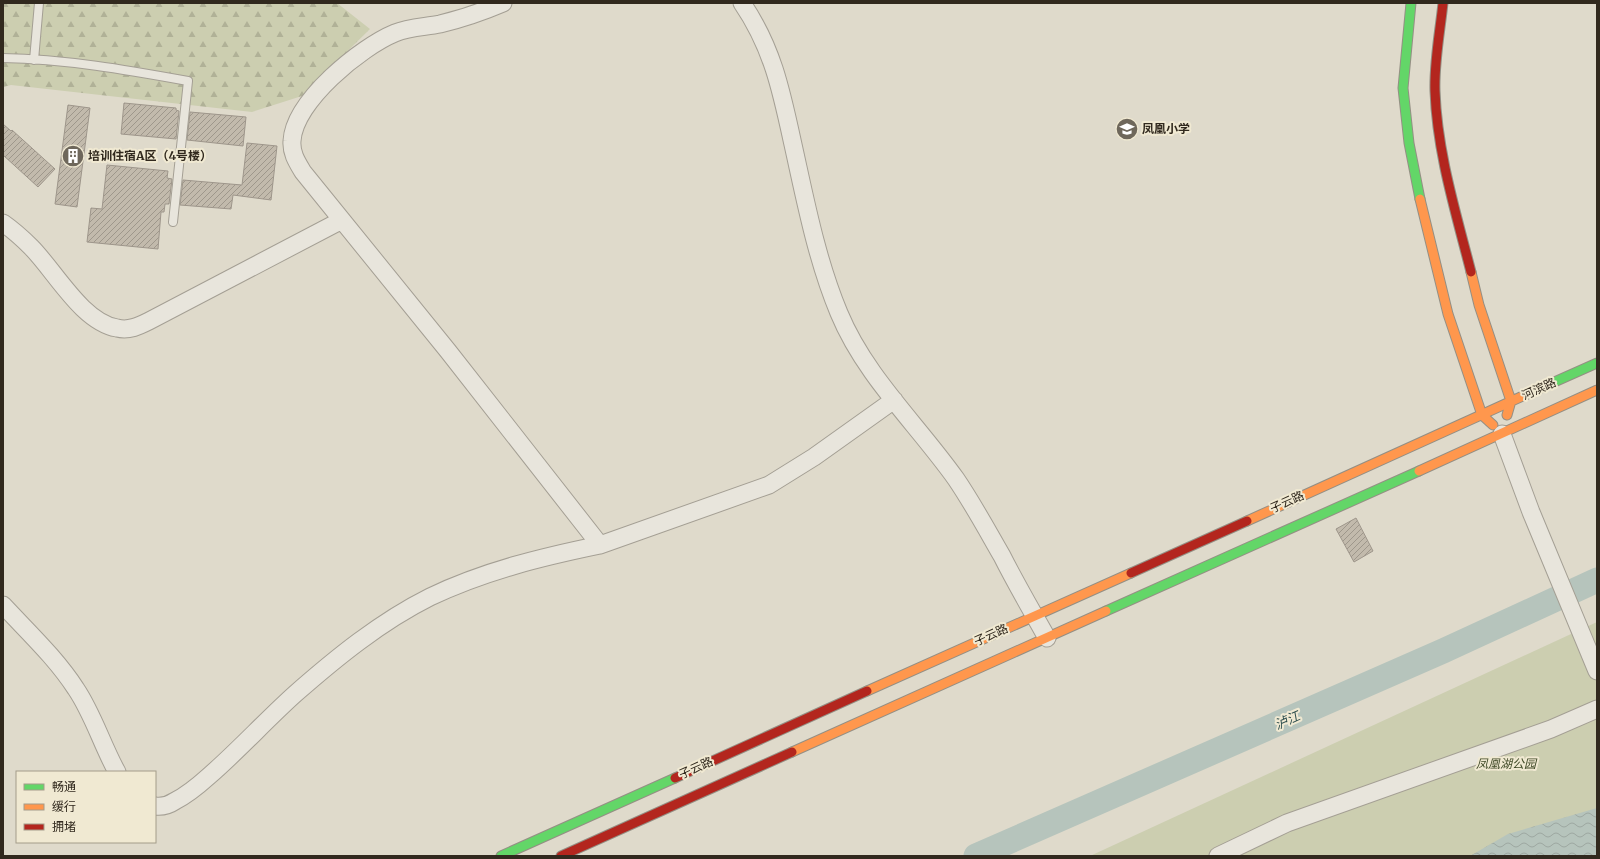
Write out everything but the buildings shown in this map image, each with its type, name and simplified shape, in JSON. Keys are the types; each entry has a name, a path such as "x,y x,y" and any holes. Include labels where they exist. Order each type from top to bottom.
{"main road":[{"path":"1411,3 1403,88 1404,113 1418,191 1448,314 1482,415 1502,434 1511,401 1479,305 1449,185 1440,138 1435,88 1443,3"},
{"name":"河滨路","path":"1482,415 1597,363"},
{"name":"河滨路","path":"1502,434 1597,390"},
{"name":"子云路","path":"501,856 1482,415"},
{"name":"子云路","path":"561,856 1502,434"}],"street":[{"path":"503,3 461,18 401,31 381,39 347,63 332,77 305,108 294,130 292,151 303,172 448,351 600,545"},
{"path":"742,3 763,38 777,76 817,245 834,301 846,329 858,351 969,498 1046,638"},
{"path":"3,222 31,247 89,314 109,326 126,329 136,327 149,321 342,220"},
{"path":"156,806 166,805 176,801 188,793 221,765 274,714 321,672 368,635 409,608 448,589 490,573 543,558 600,545 769,485 814,457 894,400"},
{"path":"1502,434 1531,512 1597,671"},
{"path":"3,605 76,688 84,701 116,771"},
{"path":"1218,856 1287,823 1551,729 1597,709"}],"lane":[{"path":"34,60 39,3"},
{"path":"3,58 91,65 188,80 173,222"}],"green space":[{"path":"3,3 337,3 370,29 302,96 252,112 11,85 3,87"},
{"name":"凤凰湖公园","path":"1597,622 1597,856 1090,856"}],"water":[{"path":"1597,808 1597,856 1470,856 1508,834"}],"waterway":[{"name":"泸江","path":"976,856 1443,651 1597,580"}],"traffic: fast":[{"path":"1411,3 1403,88 1409,143 1420,199"},
{"path":"1525,395 1597,363"},
{"path":"1106,611 1419,471"},
{"path":"501,856 675,778"}],"traffic: slow":[{"path":"1420,199 1448,314 1482,415 1493,425"},
{"path":"1471,272 1479,305 1511,401 1507,415"},
{"path":"1419,471 1597,390"},
{"path":"1247,521 1525,395"},
{"path":"867,691 1131,573"},
{"path":"792,752 1106,611"}],"traffic: jam":[{"path":"1443,3 1435,69 1435,91 1439,137 1448,182 1471,272"},
{"path":"1131,573 1247,521"},
{"path":"675,778 867,691"},
{"path":"561,856 792,752"}],"place":[{"name":"凤凰小学","path":"1127,129"},
{"name":"培训住宿A区（4号楼）","path":"73,156"}]}
